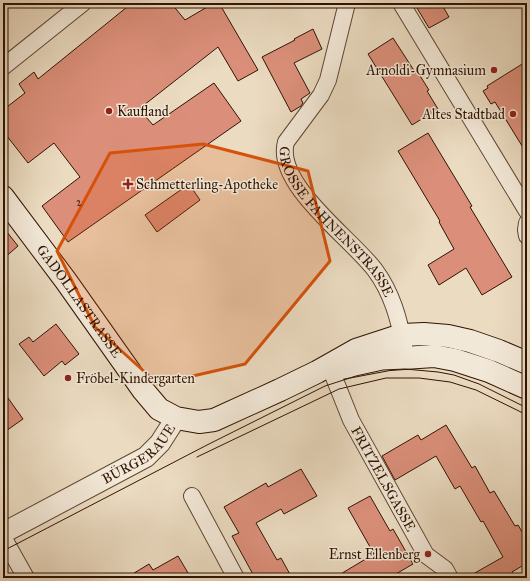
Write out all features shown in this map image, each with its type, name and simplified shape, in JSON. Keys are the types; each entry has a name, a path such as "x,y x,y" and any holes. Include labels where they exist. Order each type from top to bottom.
{"main road":[{"name":"GADOLLASTRASSE","path":"3,197 66,281 143,390 159,409 176,418"},
{"name":"BÜRGERAUE","path":"176,418 198,422 214,420 324,371 356,350 402,335 424,334 448,336 470,341 527,363"},
{"name":"BÜRGERAUE","path":"324,371 372,362 434,356 455,360 489,371 527,388"}],"street":[{"path":"3,67 83,3"},
{"name":"GROSSE FAHNENSTRASSE","path":"348,3 328,80 321,95 286,142 284,150 289,172 306,196 334,228 362,254 380,278 394,304 407,358"},
{"path":"401,3 527,211"},
{"path":"527,223 527,236"},
{"name":"FRITZELSGASSE","path":"324,371 426,555 445,568 450,578"},
{"name":"BÜRGERAUE","path":"3,533 146,457 160,443 176,418"},
{"path":"192,496 236,578"},
{"path":"3,537 26,578"}],"highlighted area":[{"path":"203,144 308,171 330,261 245,364 158,384 95,327 57,251 110,153"}],"building":[{"path":"132,3 171,3 185,20 214,3 219,3 258,70 238,81 218,47 139,109 153,125 214,83 241,121 68,242 42,206 80,177 54,143 28,163 3,131 3,110 25,93 19,84 34,72 38,79"},
{"path":"414,3 441,3 449,17 429,28"},
{"path":"313,29 322,49 294,63 310,93 301,99 303,103 301,106 291,112 262,57"},
{"path":"393,38 415,72 417,71 429,90 427,91 438,109 412,125 368,54"},
{"name":"Altes Stadtbad","path":"527,61 527,154 495,102 491,104 483,91 488,88 487,86"},
{"path":"428,133 472,206 470,207 512,277 482,295 466,268 439,285 428,265 454,249 439,222 440,221 398,151"},
{"path":"189,184 200,200 157,232 145,215"},
{"path":"3,227 18,246 3,259"},
{"path":"56,324 79,354 65,365 62,361 44,376 19,344 29,337 33,342"},
{"path":"3,391 23,419 3,433"},
{"path":"446,425 472,468 475,466 490,493 494,491 515,526 518,525 527,540 527,563 512,572 516,578 466,578 503,557 483,521 481,522 460,486 455,489 436,456 395,480 382,456 418,435 421,440"},
{"path":"301,469 317,496 284,514 281,509 256,523 277,560 281,558 292,578 255,578 232,536 239,533 224,507 266,483 268,487"},
{"path":"370,496 390,531 393,529 413,564 389,578 334,578 374,554 348,508"},
{"path":"178,556 191,578 126,578 149,564 153,570"}],"tram line":[{"path":"3,551 207,445 325,386 356,376 383,370 405,369 438,372 454,375 479,384 527,408"},
{"path":"197,457 339,389 386,378 419,378 450,382 476,390 527,415"}],"place":[{"name":"Arnoldi-Gymnasium","path":"494,70"},
{"name":"Kaufland","path":"109,111"},
{"name":"Altes Stadtbad","path":"513,114"},
{"name":"Schmetterling-Apotheke","path":"128,184"},
{"name":"Fröbel-Kindergarten","path":"68,378"},
{"name":"Ernst Ellenberg","path":"428,554"}]}
